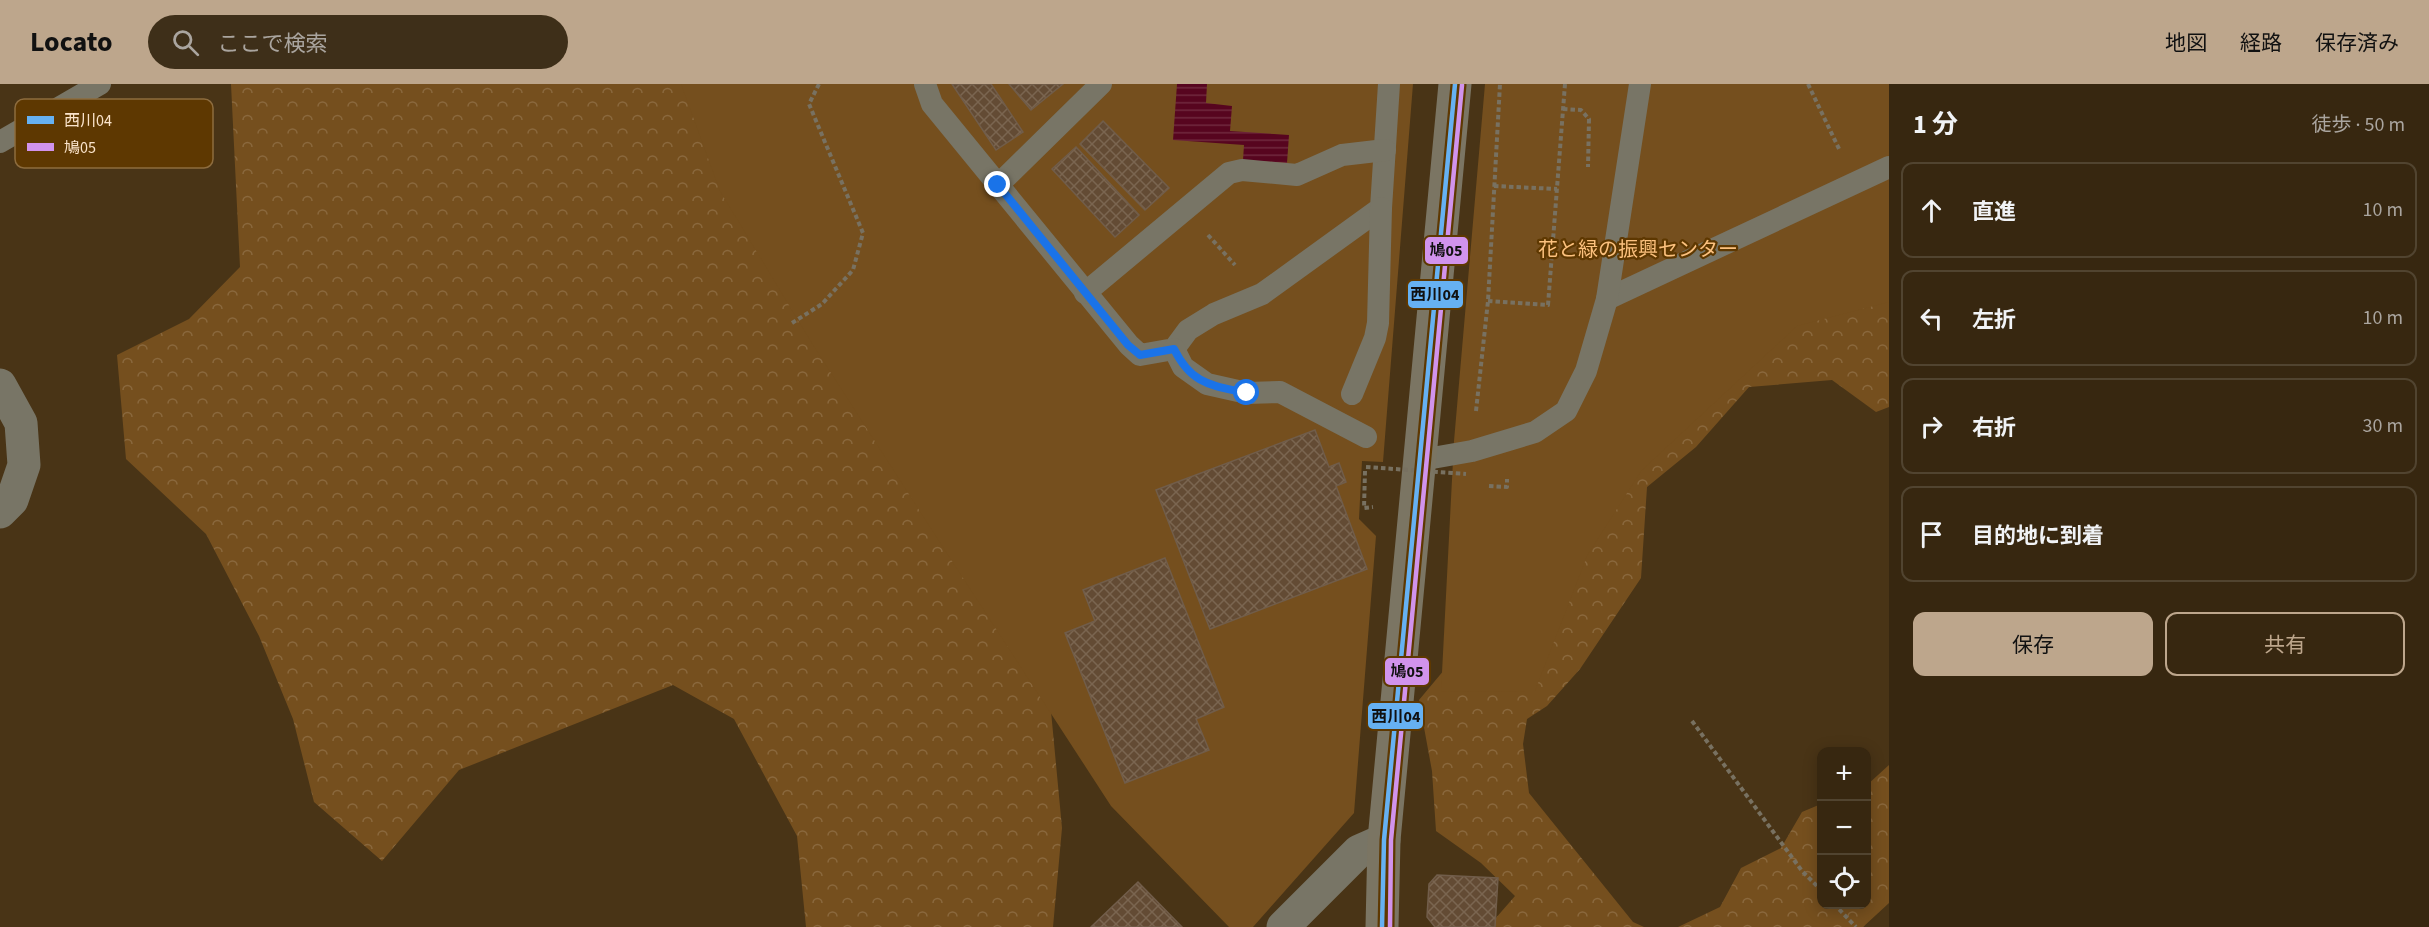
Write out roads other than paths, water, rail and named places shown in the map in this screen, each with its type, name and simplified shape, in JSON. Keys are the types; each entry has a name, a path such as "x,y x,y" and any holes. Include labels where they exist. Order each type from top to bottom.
{"main road":[{"path":"1382,927 1384,840 1455,84"}],"street":[{"path":"0,385 21,423 24,465 12,500 0,512"},
{"path":"1283,927 1359,851 1384,840"}],"lane":[{"path":"74,99 100,84"},
{"path":"925,84 932,104 1128,345 1140,355 1174,349 1188,330 1214,314 1262,294 1381,208"},
{"path":"998,185 1101,84"},
{"path":"1352,394 1375,338 1378,323 1381,208 1389,84"},
{"path":"1421,460 1472,451 1535,432 1566,411 1586,371 1607,299 1640,84"},
{"path":"0,142 15,133"},
{"path":"1085,293 1229,173 1242,170 1297,175 1342,155 1385,150"},
{"path":"1607,299 1889,167"},
{"path":"1174,349 1183,367 1207,384 1247,393 1280,392 1366,437"}],"park label":[{"name":"花と緑の振興センター","path":"1638,249"}]}
